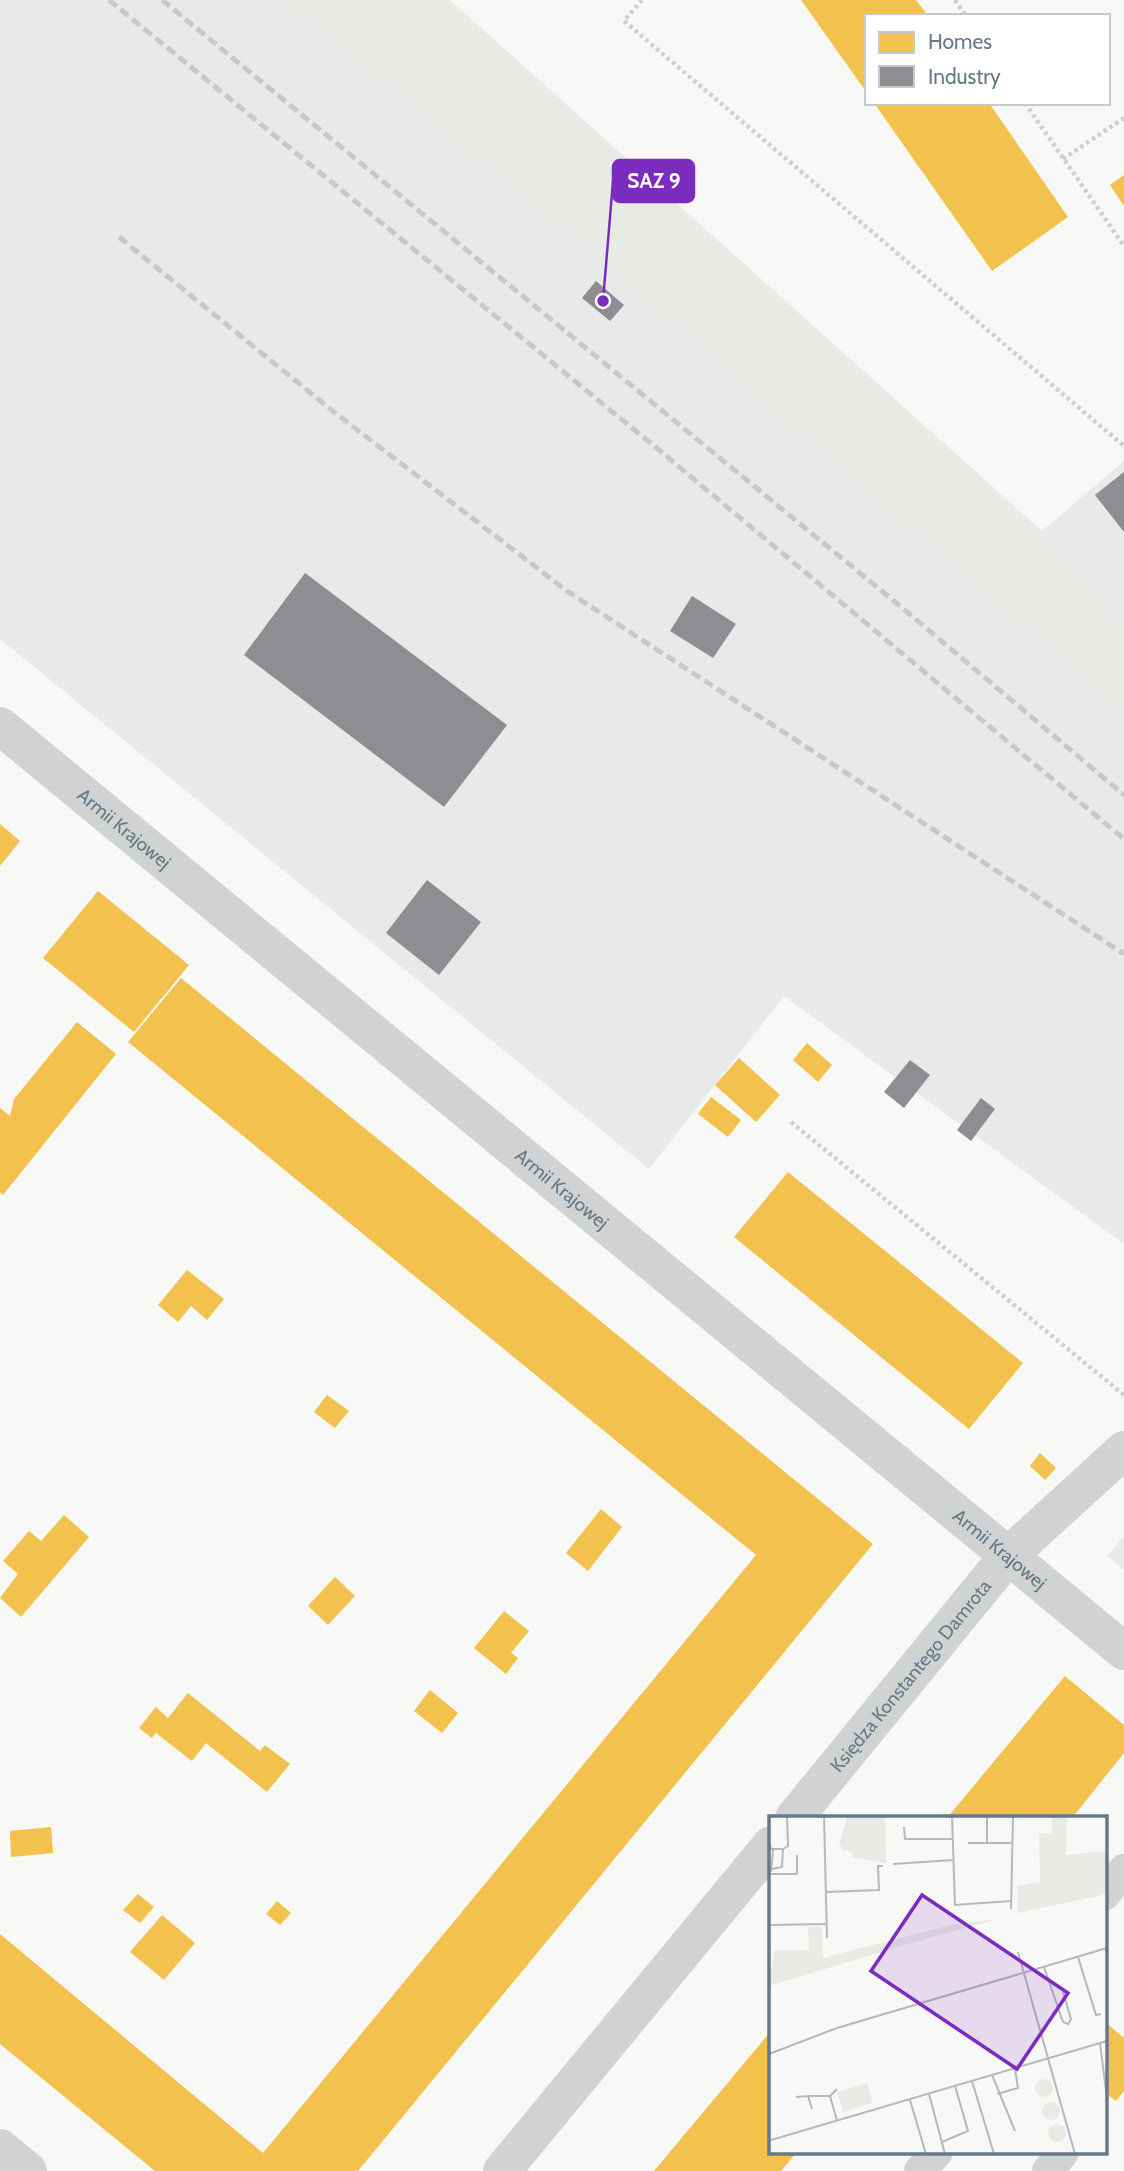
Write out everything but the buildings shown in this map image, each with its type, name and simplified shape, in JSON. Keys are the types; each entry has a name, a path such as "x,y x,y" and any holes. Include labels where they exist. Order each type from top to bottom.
{"street":[{"name":"Armii Krajowej","path":"0,726 1124,1651"},
{"name":"Księdza Konstantego Damrota","path":"796,1816 1009,1556 1124,1450"},
{"path":"502,2171 769,1848"},
{"path":"0,2148 27,2171"}],"lane":[{"path":"1106,1893 1124,1870"},
{"path":"920,2171 935,2154"},
{"path":"1048,2171 1061,2154"}],"path":[{"path":"642,0 624,21 1124,446"},
{"path":"1026,105 1124,246"},
{"path":"1063,159 1124,118"},
{"path":"792,1122 1124,1395"}],"shaded area":[{"path":"0,0 281,0 556,224 1124,712 1124,1244 784,996 649,1169 0,639"},
{"path":"281,0 450,0 1042,531 1124,627 1124,713 556,224"},
{"path":"1124,461 1124,627 1042,531"},
{"path":"1124,1536 1124,1570 1107,1556"}],"railway":[{"path":"109,0 653,445 1124,839"},
{"path":"162,0 894,601 1124,795"},
{"path":"119,237 334,412 567,591 1124,954"}],"place":[{"name":"SAZ 9","path":"603,301"}]}
